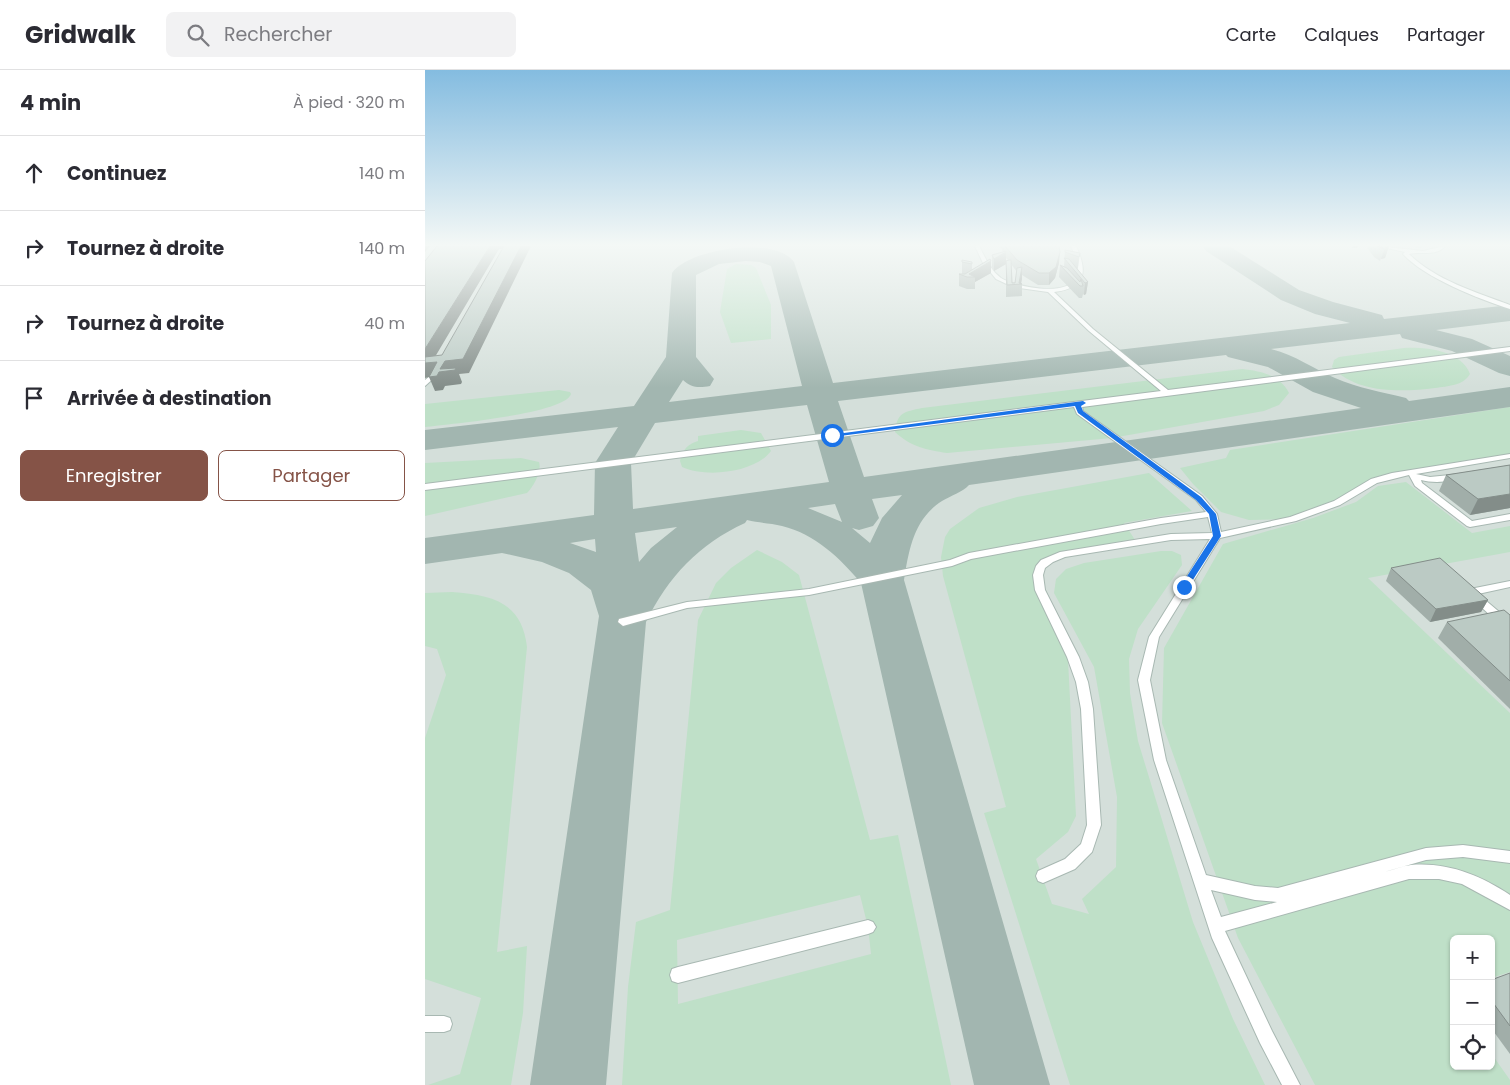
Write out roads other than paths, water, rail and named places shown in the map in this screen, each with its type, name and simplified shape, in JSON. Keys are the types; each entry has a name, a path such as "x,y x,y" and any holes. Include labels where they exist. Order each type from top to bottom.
{"lane":[{"path":"1053,293 1091,330 1166,392"},
{"path":"1475,293 1510,307"},
{"path":"425,487 1510,349"},
{"path":"425,384 433,377"},
{"path":"1083,403 1078,406 1080,412 1199,498 1212,514 1217,536 1153,637 1145,680 1160,760 1216,926 1266,1036 1291,1085"},
{"path":"1043,876 1070,864 1087,848 1094,825 1087,709 1073,657 1040,590 1037,579 1039,569 1046,560 1063,554 1171,537 1217,536 1293,519 1337,503 1374,481 1510,456"},
{"path":"1404,474 1430,480 1466,474"},
{"path":"1416,477 1418,484 1470,524 1510,516"},
{"path":"623,622 687,606 827,589 952,563 969,556 1161,520 1212,514"},
{"path":"1510,584 1470,592 1510,627"},
{"path":"1201,880 1255,893 1278,895 1426,854 1463,851 1510,857"},
{"path":"1216,926 1409,872 1433,870 1454,874 1486,887 1510,903"},
{"path":"678,975 868,927"},
{"path":"425,1024 444,1024"}]}
